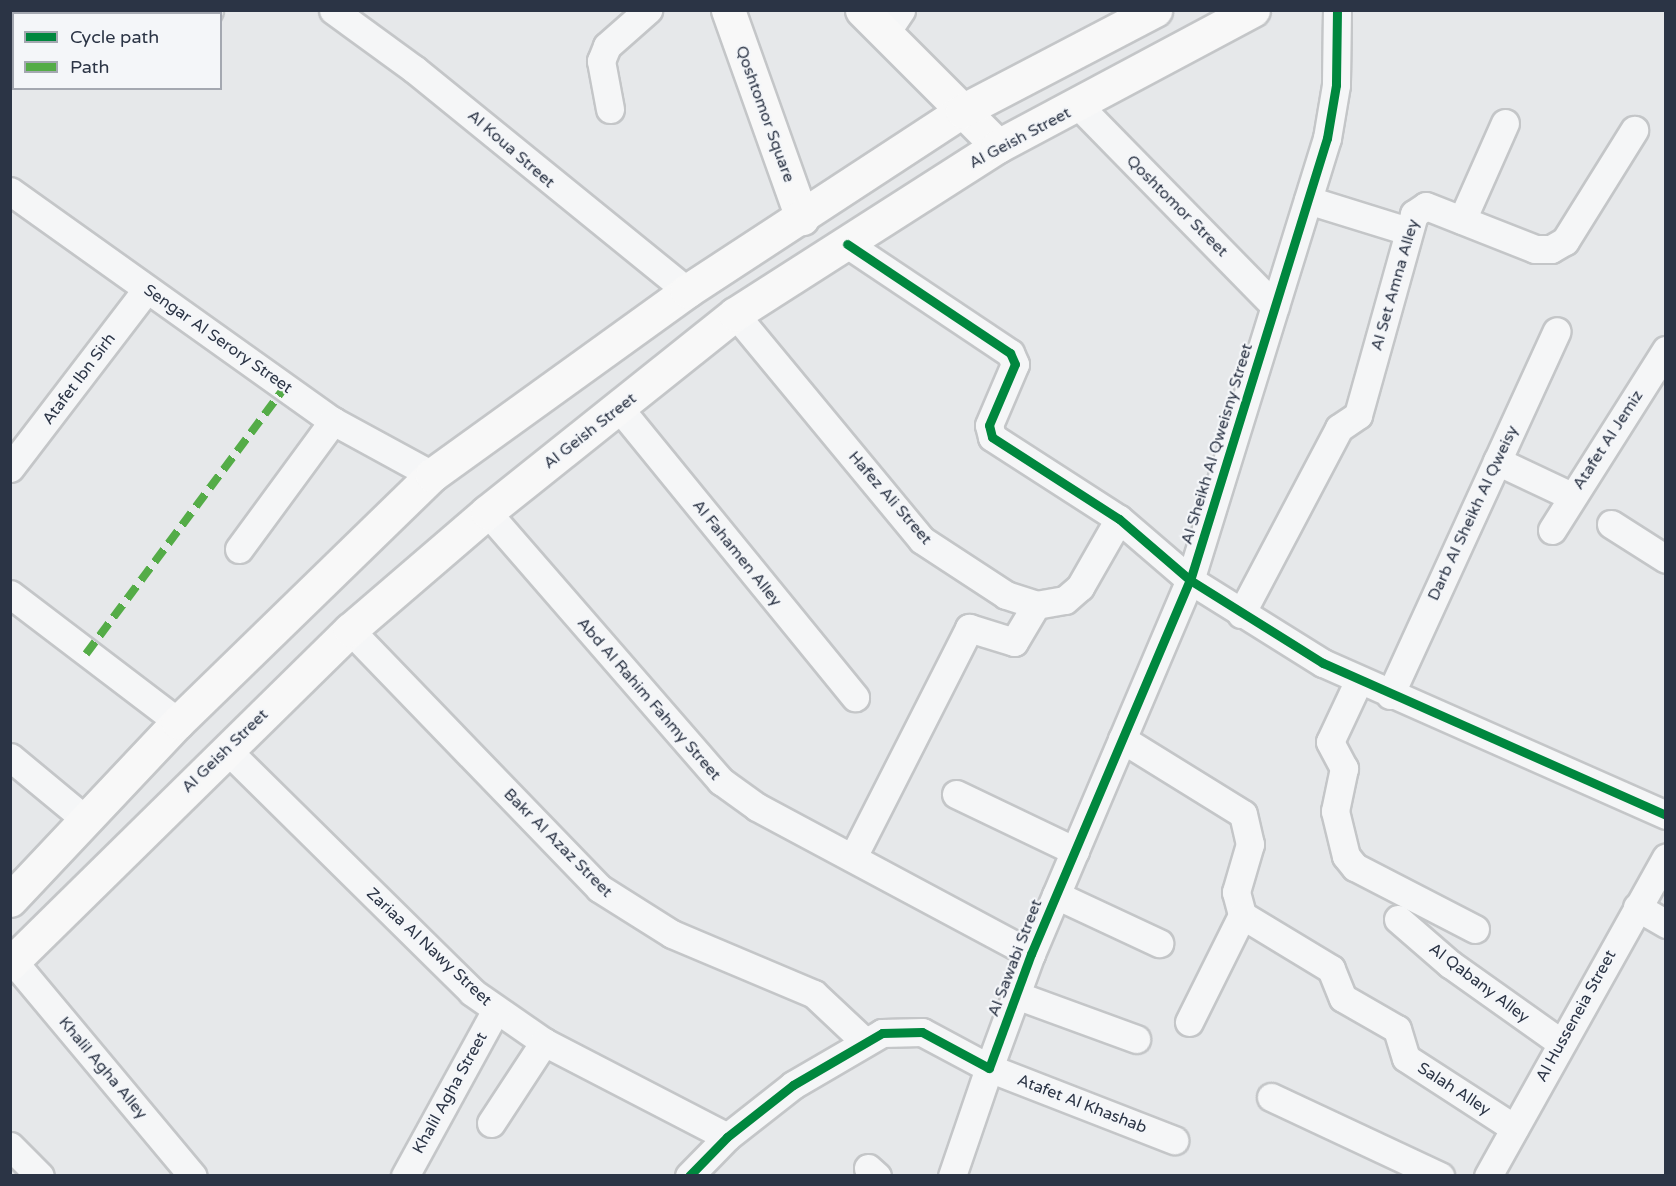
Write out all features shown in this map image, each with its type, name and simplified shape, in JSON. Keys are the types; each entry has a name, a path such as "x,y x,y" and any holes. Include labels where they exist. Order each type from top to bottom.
{"main road":[{"name":"Qoshtomor Square","path":"728,10 802,218"},
{"path":"862,10 894,21 962,111 998,146"},
{"path":"10,900 178,722 432,475 687,291 802,218 962,111 1155,10"},
{"name":"Al Geish Street","path":"12,962 226,749 350,630 487,512 620,409 735,314 998,146 1079,106 1254,10"}],"street":[{"name":"Al Koua Street","path":"333,10 414,69 687,291"},
{"path":"610,109 601,61 607,46 648,10"},
{"name":"Al Sheikh Al Qweisny Street","path":"1190,580 1308,200 1336,85 1337,10"},
{"name":"Qoshtomor Street","path":"1079,106 1275,306"},
{"path":"1462,220 1505,123"},
{"name":"Al Set Amna Alley","path":"1241,614 1339,428 1358,415 1414,214 1425,206 1535,249 1559,246 1634,130"},
{"name":"Sengar Al Serory Street","path":"12,195 333,421 432,475"},
{"path":"1308,200 1408,231"},
{"path":"847,244 1014,357 988,432 1119,519 1190,580 1241,614 1359,680 1665,815"},
{"name":"Atafet Ibn Sirh","path":"10,468 147,289"},
{"name":"Hafez Ali Street","path":"735,314 922,540 1006,595 1036,605"},
{"name":"Darb Al Sheikh Al Qweisy","path":"1390,695 1557,331"},
{"name":"Atafet Al Jemiz","path":"1552,530 1571,496 1665,350"},
{"name":"Al Fahamen Alley","path":"620,409 855,697"},
{"path":"239,549 333,421"},
{"path":"1497,461 1571,496"},
{"name":"Abd Al Rahim Fahmy Street","path":"487,512 707,768 757,807 1031,954"},
{"path":"853,857 969,628 1014,642 1036,605 1059,603 1080,587 1119,519"},
{"path":"1611,524 1665,559"},
{"name":"Al Sawabi Street","path":"956,1174 989,1068 1031,954 1190,580"},
{"path":"10,594 178,722"},
{"name":"Bakr Al Azaz Street","path":"350,630 599,888 672,934 814,994 863,1040"},
{"path":"1359,680 1330,742 1344,768 1335,811 1346,856 1355,867 1475,929"},
{"path":"1122,740 1243,814 1250,844 1236,892 1242,915 1189,1022"},
{"name":"Zariaa Al Nawy Street","path":"226,749 496,1010 544,1042 727,1137"},
{"path":"10,757 86,820"},
{"path":"956,794 1075,851"},
{"name":"Al Husseneia Street","path":"1488,1176 1665,857"},
{"path":"1056,896 1159,943"},
{"path":"1637,908 1665,924"},
{"name":"Salah Alley","path":"1242,915 1330,969 1343,998 1397,1029 1406,1058 1514,1128"},
{"name":"Al Qabany Alley","path":"1398,919 1450,964 1561,1043"},
{"name":"Khalil Agha Alley","path":"12,962 193,1176"},
{"path":"1016,995 1136,1040"},
{"name":"Khalil Agha Street","path":"405,1176 496,1010"},
{"path":"689,1176 727,1137 863,1040 902,1029 922,1032 989,1068"},
{"path":"491,1123 544,1042"},
{"name":"Atafet Al Khashab","path":"989,1068 1174,1140"},
{"path":"1271,1097 1440,1176"},
{"path":"10,1146 40,1176"}],"marked path":[{"path":"86,654 285,387"}],"cycle path":[{"path":"1337,10 1336,85 1327,138 1190,580 1323,663 1666,815"},
{"path":"689,1176 727,1137 793,1085 882,1033 922,1032 989,1068 1031,954 1190,580 1119,519 992,437 989,425 1015,364 1010,353 847,244"}]}
